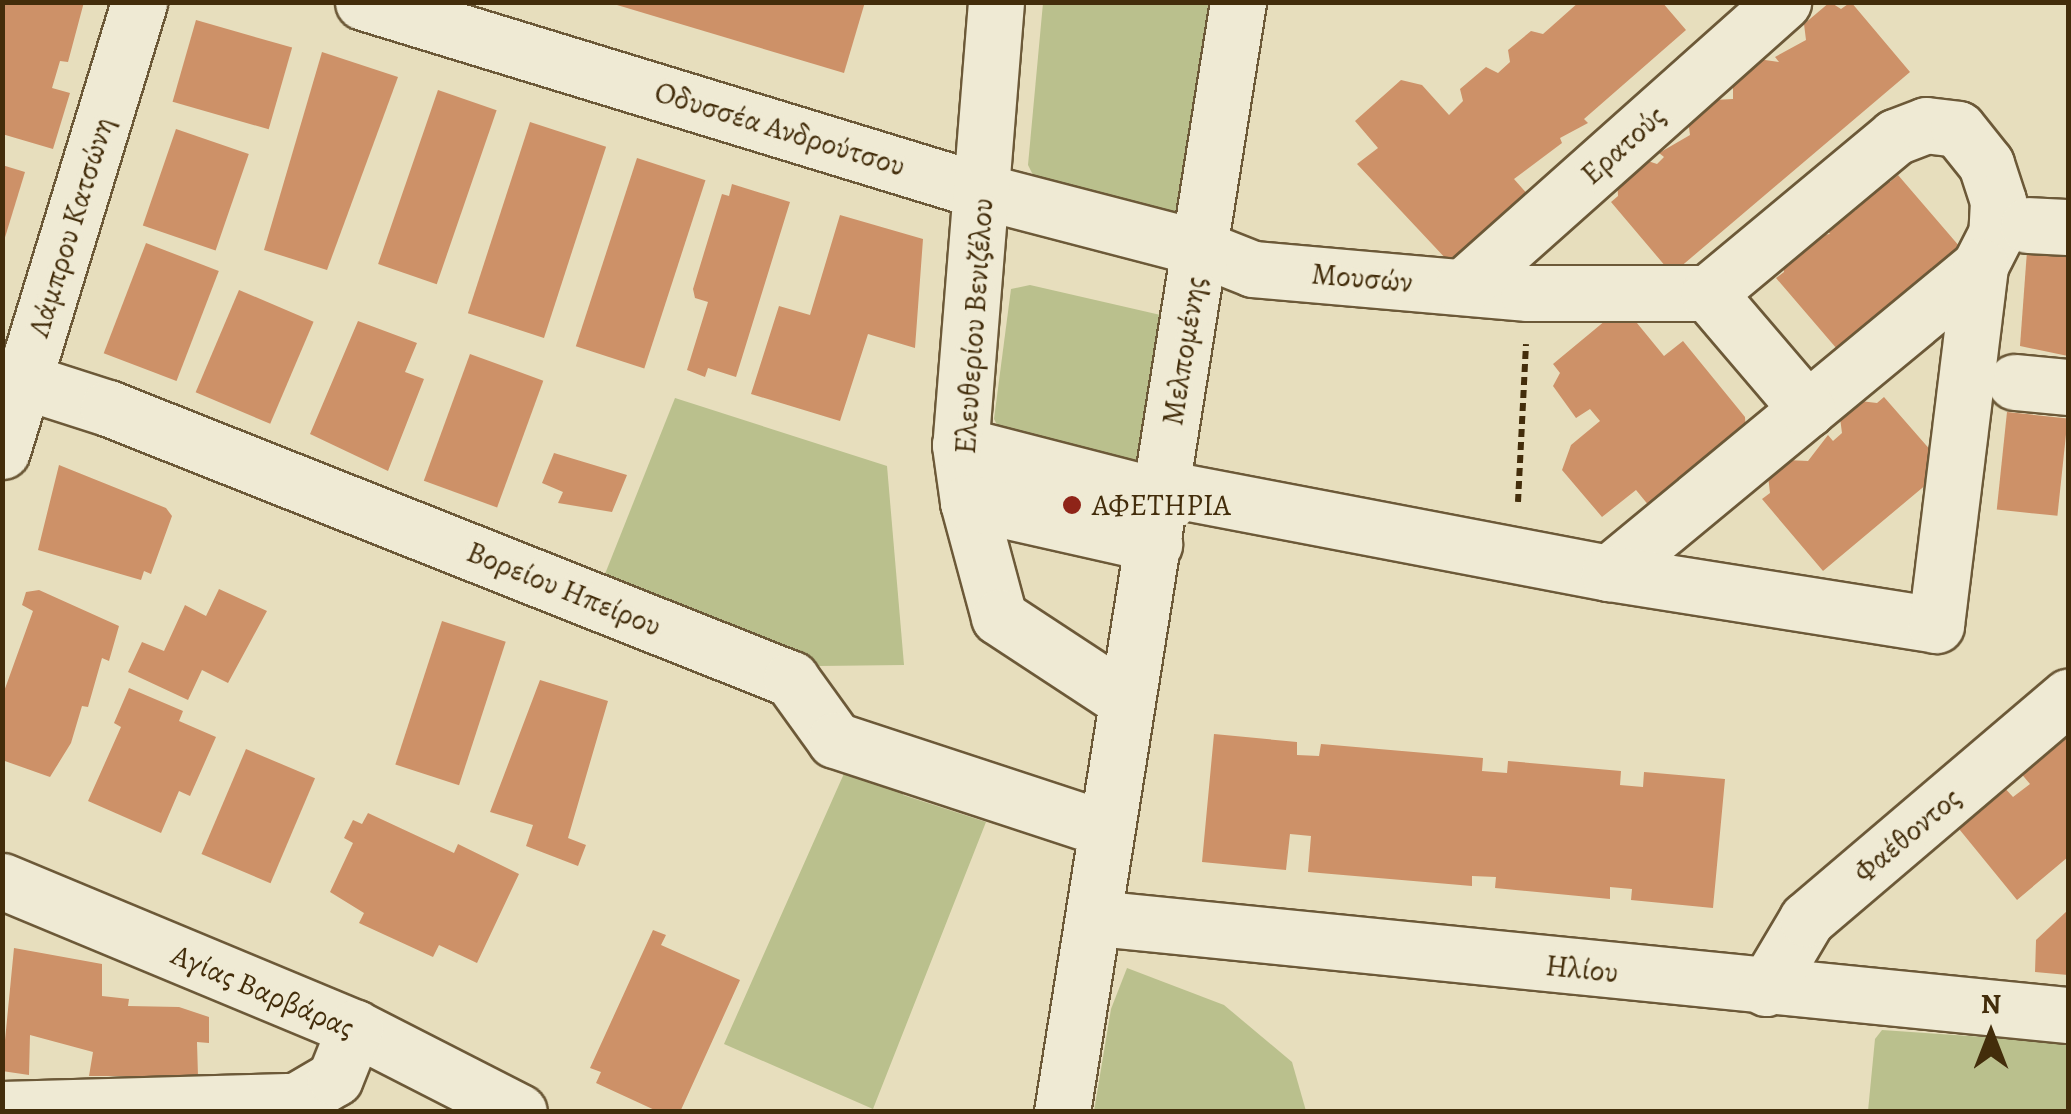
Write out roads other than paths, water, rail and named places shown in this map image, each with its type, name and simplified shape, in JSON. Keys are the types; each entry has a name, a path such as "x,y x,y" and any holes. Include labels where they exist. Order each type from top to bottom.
{"street":[{"name":"Λάμπρου Κατσώνη","path":"2,451 13,377 139,2"},
{"name":"Οδυσσέα Ανδρούτσου","path":"363,2 984,192 1200,248"},
{"name":"Ελευθερίου Βενιζέλου","path":"996,2 984,192 960,445 968,502 999,617 1124,698"},
{"name":"Μελπομένης","path":"1124,698 1160,509 1238,2"},
{"name":"Ερατούς","path":"1462,287 1783,2"},
{"path":"968,502 1160,509 1346,524 1609,573 1936,625 1980,266 1996,234 1998,201 1986,164 1958,128 1926,125 1895,136 1708,293 1807,409"},
{"name":"Μουσών","path":"1200,248 1253,269 1528,293 1708,293"},
{"path":"1609,573 1980,266"},
{"name":"Βορείου Ηπείρου","path":"13,377 790,679 835,740 1102,828"},
{"path":"2015,382 2068,387"},
{"path":"960,445 1160,509"},
{"path":"1062,1112 1096,918 1102,828 1124,698"},
{"name":"Φαέθοντος","path":"1766,988 1807,919 2068,698"},
{"name":"Αγίας Βαρβάρας","path":"2,881 355,1028 509,1109"},
{"name":"Ηλίου","path":"1096,918 1766,988 2068,1015"},
{"path":"2,1110 296,1102 335,1078 355,1028"}],"place":[{"name":"ΑΦΕΤΗΡΙΑ","path":"1072,505"}]}
